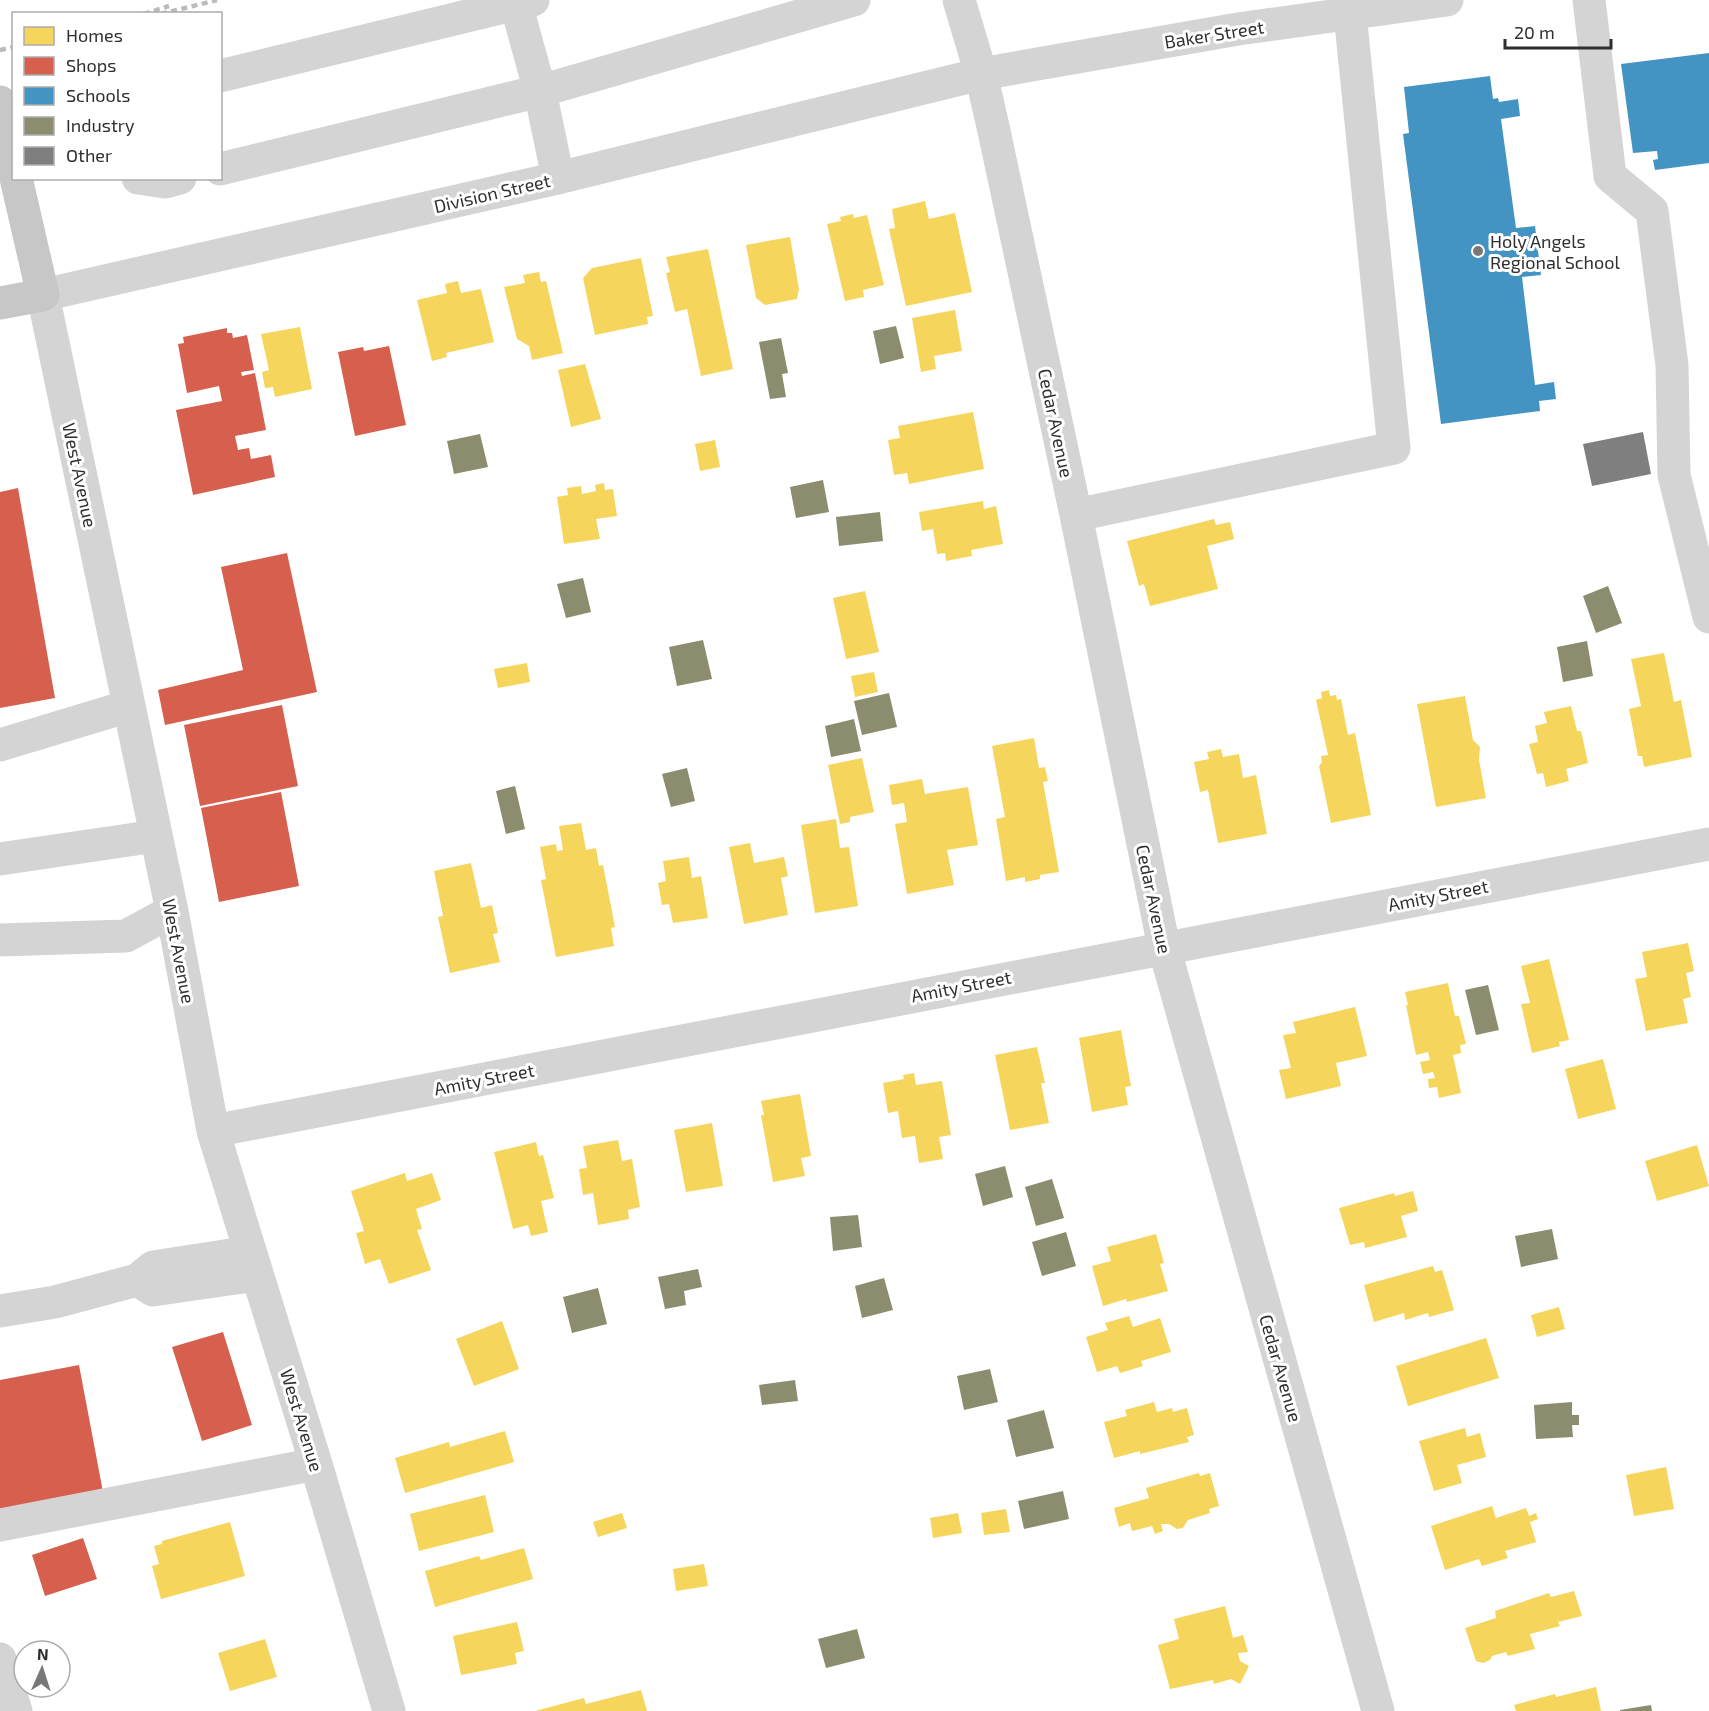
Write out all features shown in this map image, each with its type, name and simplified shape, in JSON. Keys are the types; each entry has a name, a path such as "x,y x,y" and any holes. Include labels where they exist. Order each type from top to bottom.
{"main road":[{"path":"0,102 12,156"},
{"name":"West Avenue","path":"16,180 43,295"},
{"name":"Division Street","path":"0,303 43,295"}],"street":[{"path":"222,169 540,91 854,0"},
{"name":"Cedar Avenue","path":"959,0 981,74 1076,515 1164,947 1378,1711"},
{"name":"Baker Street","path":"981,74 1238,29 1447,0"},
{"path":"1588,0 1610,176 1652,212 1671,365 1674,475 1709,617"},
{"path":"222,76 525,2 558,178"},
{"path":"1076,515 1394,448 1350,13"},
{"name":"Division Street","path":"43,295 558,178 981,74"},
{"path":"152,180 165,182 172,180"},
{"name":"West Avenue","path":"43,295 172,911 213,1131 316,1464 389,1711"},
{"path":"0,745 129,706"},
{"path":"0,859 156,836"},
{"name":"Amity Street","path":"213,1131 1709,844"},
{"path":"0,940 126,936 172,911"},
{"path":"0,1311 55,1302 137,1280 153,1267 253,1263"},
{"path":"0,1525 316,1464"},
{"path":"0,1659 16,1711"}],"building: Homes":[{"path":"925,201 929,219 955,213 972,292 906,306 889,229 895,228 892,209"},
{"path":"853,214 854,218 867,215 884,285 863,290 864,297 845,301 827,224 841,221 840,217"},
{"path":"790,237 799,289 797,299 765,305 756,298 746,245"},
{"path":"708,249 733,369 701,376 687,309 675,312 666,273 670,272 666,257"},
{"path":"641,258 653,316 647,317 648,324 595,335 583,278 592,268"},
{"path":"539,272 541,282 546,281 563,353 532,360 529,346 517,339 504,287 525,283 523,275"},
{"path":"458,281 461,293 481,289 494,342 446,353 447,357 432,361 417,300 447,293 445,284"},
{"path":"955,310 962,351 934,356 936,369 921,372 912,318"},
{"path":"300,327 312,389 275,397 273,387 265,388 262,372 269,370 261,334"},
{"path":"585,364 601,419 571,427 558,370"},
{"path":"973,412 984,469 909,484 907,473 894,475 888,440 900,438 898,426"},
{"path":"715,440 720,467 700,471 695,444"},
{"path":"604,483 605,490 613,489 617,516 596,519 600,539 564,544 557,497 568,495 567,488 581,486 582,494 596,491 595,485"},
{"path":"983,501 984,509 996,506 1003,544 971,550 972,556 946,561 945,553 937,554 933,529 922,531 919,512"},
{"path":"1214,519 1216,525 1230,522 1234,539 1207,546 1218,589 1150,606 1144,584 1139,586 1127,541"},
{"path":"865,591 879,652 846,659 833,598"},
{"path":"1664,653 1674,702 1681,700 1692,757 1644,767 1642,756 1638,756 1629,709 1641,706 1631,659"},
{"path":"527,663 530,682 498,688 494,669"},
{"path":"874,672 878,692 855,697 851,676"},
{"path":"1329,690 1330,696 1336,695 1337,700 1341,699 1348,735 1355,733 1371,815 1331,823 1319,766 1322,762 1321,756 1328,755 1316,700 1322,698 1321,692"},
{"path":"1465,696 1473,740 1480,747 1479,760 1486,798 1436,807 1417,704"},
{"path":"1571,706 1577,731 1581,731 1588,763 1566,769 1569,781 1546,787 1543,773 1537,774 1529,744 1538,742 1535,726 1547,723 1544,712"},
{"path":"1034,738 1039,768 1045,767 1048,781 1043,782 1059,872 1040,875 1040,879 1025,882 1025,877 1006,881 996,819 1005,817 992,746"},
{"path":"1221,749 1223,757 1239,754 1243,778 1256,775 1267,834 1218,843 1208,790 1200,792 1194,762 1209,759 1207,752"},
{"path":"862,758 874,812 850,817 850,822 840,824 828,765"},
{"path":"922,779 925,794 968,787 978,845 947,850 954,885 907,894 895,824 907,822 904,803 892,805 889,785"},
{"path":"836,819 840,848 849,847 858,906 815,913 801,825"},
{"path":"581,823 586,850 596,848 599,866 603,865 615,927 611,928 614,946 556,957 541,880 546,879 540,847 556,844 557,851 563,850 559,826"},
{"path":"750,843 754,863 784,857 788,876 781,878 788,915 744,924 729,847"},
{"path":"689,857 692,878 701,876 708,918 673,923 669,904 662,905 658,883 666,881 663,861"},
{"path":"471,863 481,908 492,905 498,933 493,934 500,962 450,973 438,917 443,916 434,871"},
{"path":"1688,943 1694,971 1686,973 1691,997 1683,999 1688,1023 1646,1031 1635,979 1647,977 1642,952"},
{"path":"1549,959 1569,1040 1559,1042 1560,1046 1532,1053 1521,1004 1530,1003 1521,966"},
{"path":"1448,983 1455,1016 1459,1016 1466,1044 1460,1045 1461,1053 1453,1055 1461,1093 1439,1098 1437,1087 1429,1088 1428,1079 1435,1078 1433,1072 1423,1074 1420,1062 1430,1060 1428,1052 1416,1055 1405,992"},
{"path":"1355,1007 1367,1056 1336,1063 1341,1086 1286,1099 1279,1070 1291,1068 1283,1035 1296,1033 1293,1022"},
{"path":"1121,1030 1131,1086 1125,1087 1128,1105 1092,1112 1079,1038"},
{"path":"1037,1047 1045,1083 1041,1083 1049,1123 1010,1130 995,1055"},
{"path":"1603,1059 1616,1109 1578,1119 1565,1069"},
{"path":"914,1073 916,1085 942,1081 951,1135 939,1137 943,1159 919,1163 915,1136 902,1138 898,1111 888,1113 883,1083 904,1079 903,1075"},
{"path":"800,1094 811,1156 801,1158 805,1176 773,1182 761,1115 764,1115 761,1101"},
{"path":"712,1123 723,1186 686,1192 674,1130"},
{"path":"618,1140 622,1161 632,1159 640,1207 628,1210 629,1219 598,1225 593,1193 583,1195 579,1169 587,1168 583,1146"},
{"path":"536,1142 539,1156 543,1155 554,1198 541,1201 548,1232 531,1236 528,1225 513,1229 494,1152"},
{"path":"1697,1145 1709,1186 1657,1201 1645,1161"},
{"path":"405,1173 407,1181 432,1173 441,1200 416,1209 422,1229 417,1230 431,1270 389,1284 380,1259 365,1264 356,1233 364,1231 351,1191"},
{"path":"1413,1191 1418,1211 1401,1216 1407,1237 1365,1248 1364,1242 1350,1245 1339,1208 1394,1193 1395,1196"},
{"path":"1156,1234 1164,1263 1160,1264 1168,1291 1103,1306 1092,1266 1111,1261 1107,1247"},
{"path":"1433,1266 1435,1272 1442,1270 1454,1310 1429,1317 1428,1313 1405,1320 1404,1313 1374,1322 1364,1285"},
{"path":"1559,1307 1565,1329 1537,1337 1531,1315"},
{"path":"1129,1316 1133,1327 1160,1318 1171,1352 1141,1361 1143,1366 1120,1373 1117,1366 1097,1372 1086,1337 1108,1330 1105,1323"},
{"path":"502,1321 519,1369 474,1386 456,1339"},
{"path":"1486,1338 1499,1378 1408,1406 1396,1366"},
{"path":"1154,1402 1157,1412 1172,1408 1173,1412 1187,1408 1194,1435 1187,1437 1189,1442 1114,1458 1104,1422 1127,1416 1125,1410"},
{"path":"1465,1428 1467,1437 1480,1433 1486,1457 1457,1465 1462,1483 1434,1491 1419,1441"},
{"path":"505,1431 514,1462 405,1493 395,1458 449,1442 450,1447"},
{"path":"1666,1467 1674,1509 1634,1516 1626,1475"},
{"path":"1199,1473 1200,1476 1210,1473 1219,1506 1209,1509 1210,1513 1188,1520 1183,1528 1177,1529 1169,1524 1161,1524 1163,1531 1155,1534 1152,1526 1132,1531 1130,1523 1119,1527 1114,1508 1149,1498 1146,1488"},
{"path":"485,1495 494,1532 419,1551 410,1514"},
{"path":"1492,1506 1496,1518 1526,1508 1529,1516 1536,1513 1538,1519 1530,1522 1536,1542 1505,1551 1508,1558 1482,1566 1479,1559 1445,1570 1431,1526"},
{"path":"1006,1509 1010,1532 984,1535 981,1513"},
{"path":"622,1513 627,1528 598,1537 593,1522"},
{"path":"958,1513 962,1533 933,1538 930,1518"},
{"path":"230,1522 245,1576 161,1599 152,1566 159,1564 154,1546 162,1544 162,1541"},
{"path":"524,1548 533,1579 435,1607 425,1571 479,1556 481,1560"},
{"path":"704,1564 708,1586 676,1591 673,1569"},
{"path":"1574,1591 1582,1616 1558,1622 1560,1626 1530,1634 1535,1649 1508,1656 1506,1652 1492,1656 1490,1660 1483,1663 1476,1661 1465,1628 1496,1618 1495,1611 1549,1593 1551,1597"},
{"path":"1225,1606 1233,1638 1243,1635 1248,1652 1238,1653 1240,1661 1249,1666 1240,1684 1231,1679 1214,1684 1213,1680 1170,1689 1158,1645 1179,1639 1174,1619"},
{"path":"517,1622 524,1651 515,1653 517,1664 461,1675 453,1636"},
{"path":"265,1639 277,1677 230,1691 218,1653"},
{"path":"1596,1687 1601,1711 1516,1711 1514,1705 1555,1694 1556,1697"},
{"path":"641,1690 647,1711 535,1711 584,1698 586,1704"}],"building: Shops":[{"path":"227,328 227,333 232,333 233,338 247,335 254,370 241,372 242,376 255,373 266,430 235,436 238,450 249,448 251,459 271,455 275,477 193,495 176,410 222,401 219,386 187,393 178,344 184,343 183,337"},
{"path":"389,346 406,425 355,436 338,352 363,347 364,351"},
{"path":"18,488 55,698 0,708 0,492"},
{"path":"287,553 317,692 165,725 158,690 243,670 221,567"},
{"path":"282,705 298,786 200,806 184,725"},
{"path":"281,792 299,886 219,902 201,808"},
{"path":"223,1332 252,1425 202,1441 172,1347"},
{"path":"79,1365 103,1492 0,1512 0,1380"},
{"path":"83,1538 97,1579 45,1596 32,1555"}],"building: Schools":[{"path":"1709,53 1709,163 1655,170 1653,160 1658,159 1657,151 1633,153 1621,64"},
{"name":"Holy Angels Regional School","path":"1490,76 1493,99 1498,98 1499,102 1518,99 1520,116 1501,119 1516,228 1535,226 1541,275 1522,277 1535,385 1554,382 1556,399 1539,401 1540,411 1441,424 1403,134 1409,133 1404,87"}],"building: Industry":[{"path":"896,326 904,358 880,364 873,331"},
{"path":"781,338 788,373 782,374 786,397 770,399 759,342"},
{"path":"480,434 488,467 454,474 447,441"},
{"path":"823,480 829,512 796,518 790,487"},
{"path":"880,512 883,541 839,546 836,517"},
{"path":"583,578 591,612 566,618 557,584"},
{"path":"1608,586 1622,623 1596,633 1583,596"},
{"path":"703,640 712,679 677,686 669,647"},
{"path":"1587,641 1593,676 1563,682 1557,647"},
{"path":"889,693 897,727 862,735 854,701"},
{"path":"854,719 861,751 831,757 825,726"},
{"path":"687,768 695,801 671,807 662,774"},
{"path":"515,786 525,829 506,834 496,791"},
{"path":"1488,985 1499,1030 1476,1035 1465,990"},
{"path":"1005,1166 1013,1197 983,1206 975,1174"},
{"path":"1052,1179 1064,1218 1036,1226 1025,1187"},
{"path":"858,1215 862,1247 833,1251 830,1217"},
{"path":"1552,1229 1558,1259 1521,1267 1515,1236"},
{"path":"1066,1232 1076,1266 1042,1276 1032,1242"},
{"path":"698,1269 702,1287 684,1291 686,1305 665,1309 658,1277"},
{"path":"884,1278 893,1310 862,1318 855,1286"},
{"path":"598,1288 607,1324 572,1333 563,1297"},
{"path":"990,1369 998,1402 964,1410 957,1376"},
{"path":"795,1380 798,1401 762,1405 759,1385"},
{"path":"1572,1402 1572,1415 1579,1415 1579,1425 1572,1425 1573,1437 1536,1439 1534,1405"},
{"path":"1044,1410 1054,1448 1016,1457 1007,1420"},
{"path":"1063,1491 1069,1519 1024,1529 1018,1501"},
{"path":"857,1629 865,1658 826,1668 818,1639"},
{"path":"1651,1705 1652,1711 1620,1711 1620,1710"}],"building: Other":[{"path":"1643,432 1651,474 1592,486 1583,444"}],"railway":[{"path":"169,12 217,0"},
{"path":"150,12 169,6"},
{"path":"0,50 12,47"}],"place":[{"name":"Holy Angels Regional School","path":"1478,251"}]}
